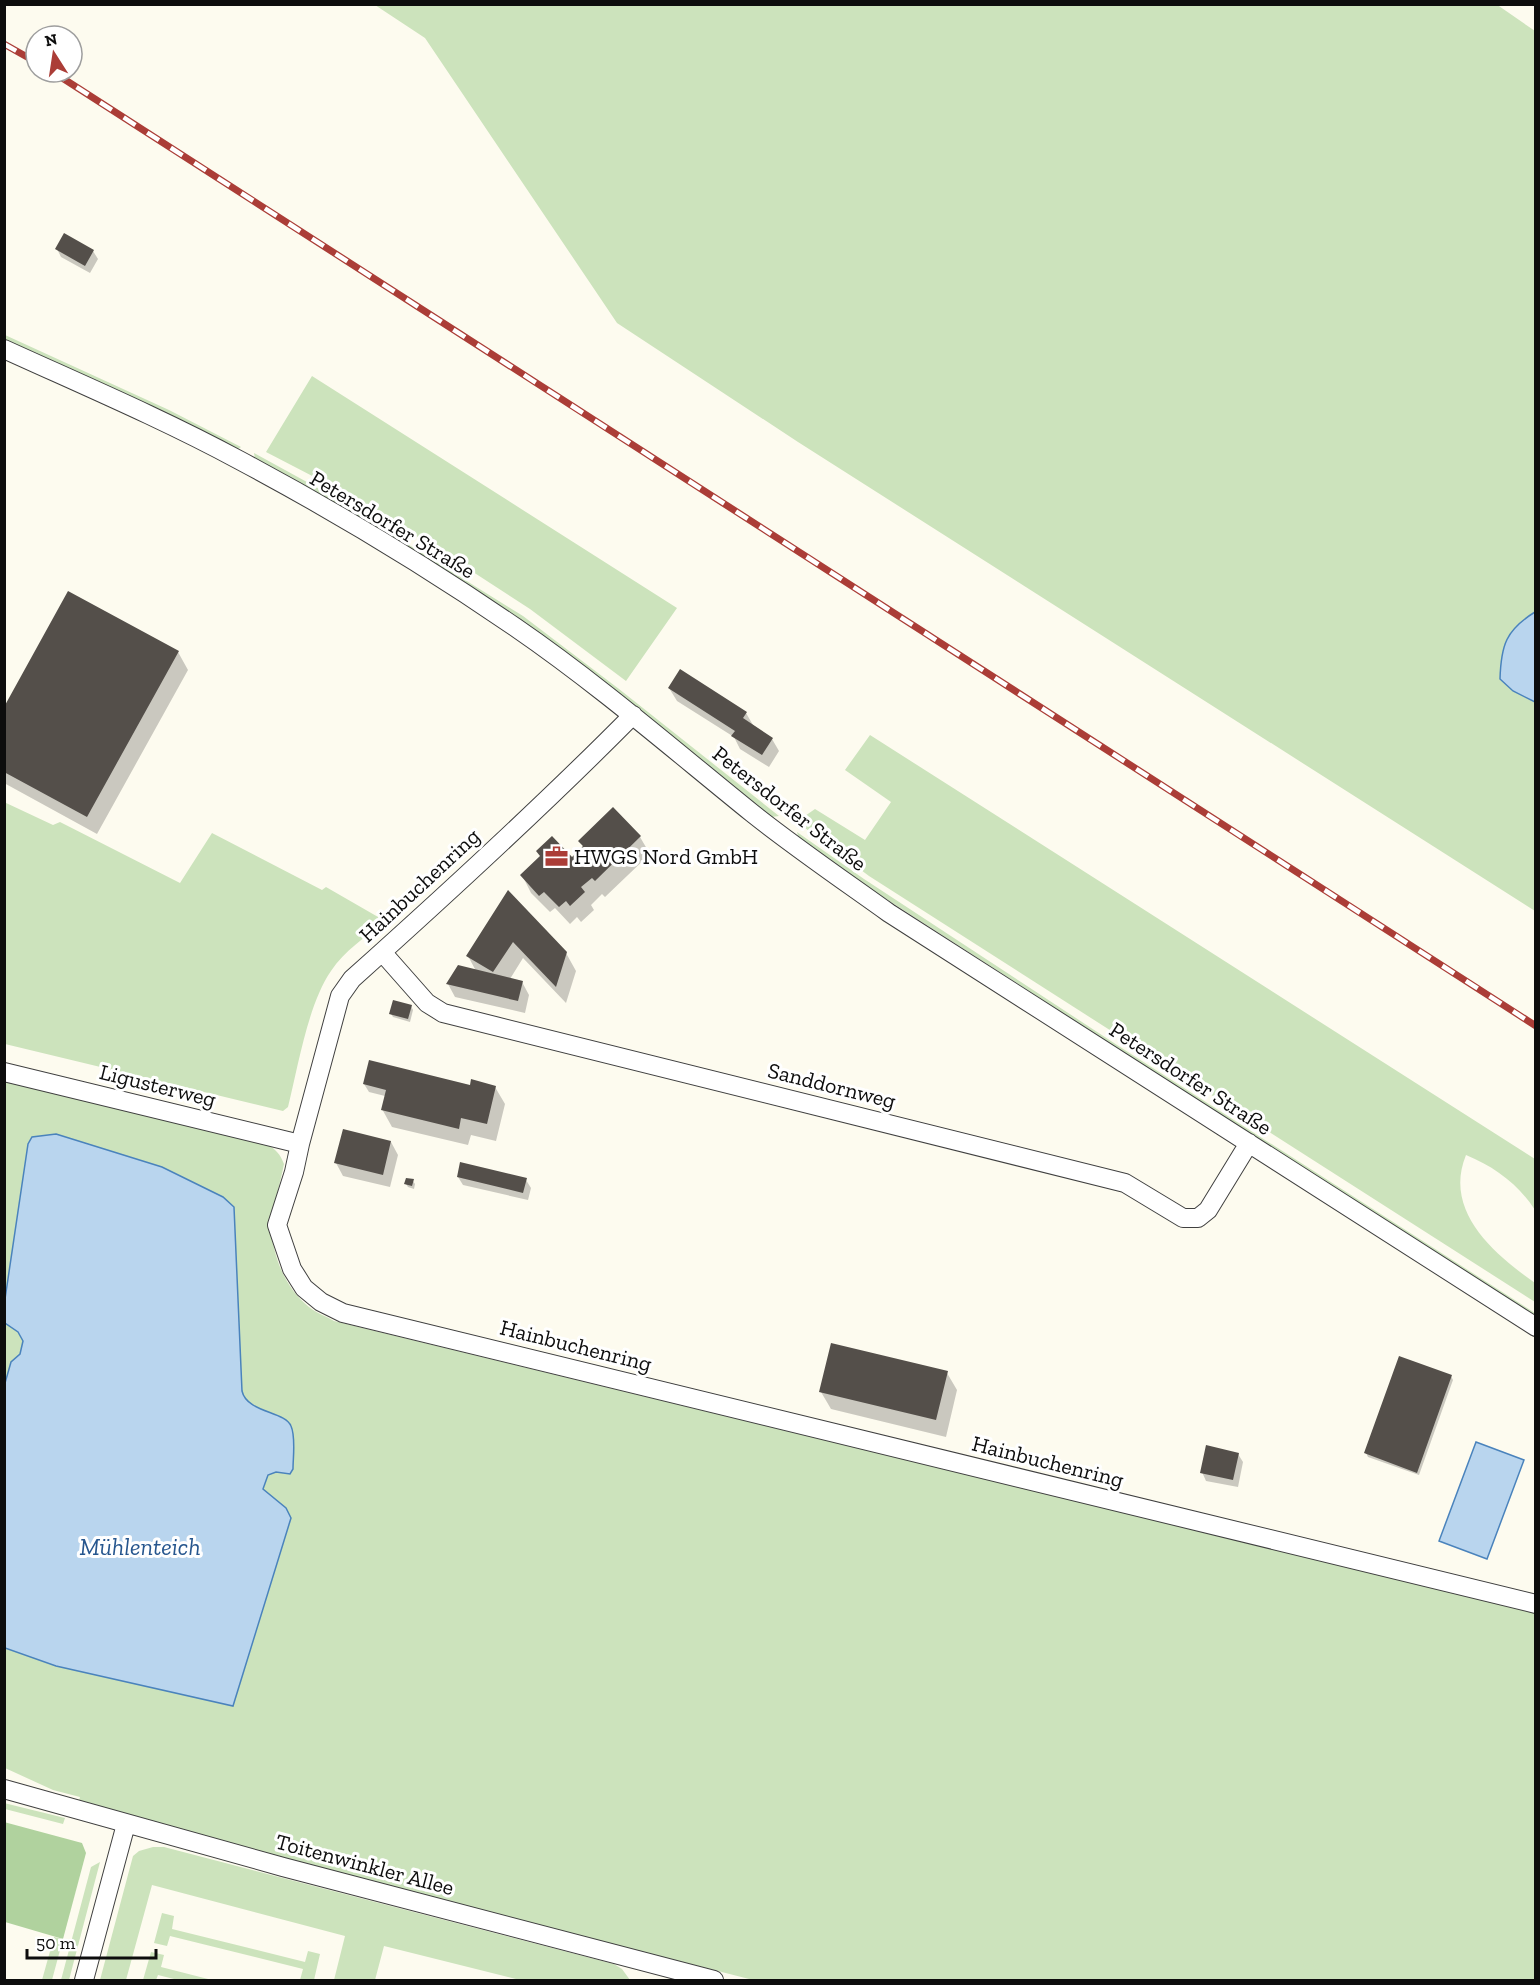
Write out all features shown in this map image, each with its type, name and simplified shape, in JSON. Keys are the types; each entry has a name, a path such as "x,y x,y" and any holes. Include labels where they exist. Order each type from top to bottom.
{"street":[{"name":"Petersdorfer Straße","path":"4,348 238,460 387,545 513,626 633,715 813,859 889,913 1536,1327"},
{"name":"Hainbuchenring","path":"633,715 574,774 352,979 340,996 278,1225 292,1269 304,1288 321,1302 343,1313 1536,1605"},
{"name":"Sanddornweg","path":"382,952 427,1003 443,1013 1125,1183 1183,1218 1198,1218 1208,1210 1249,1143"},
{"name":"Ligusterweg","path":"4,1072 300,1144"},
{"name":"Toitenwinkler Allee","path":"4,1789 646,1972 714,1980"},
{"path":"84,1980 126,1824"}],"green space":[{"path":"1496,4 1535,31 1535,911 798,442 617,323 425,38 375,5"},
{"path":"5,335 169,410 241,447 237,450 165,413 5,340"},
{"path":"312,376 677,608 626,681 530,609 430,544 320,480 266,452"},
{"path":"254,453 316,487 523,616 779,816 772,817 661,728 255,459"},
{"path":"870,735 1535,1159 1535,1210 1505,1177 1466,1155 1461,1175 1461,1195 1476,1229 1489,1245 1535,1283 1535,1302 869,876 801,825 802,818 815,809 865,840 891,802 845,770"},
{"path":"4,802 53,825 60,822 180,883 212,833 322,890 326,887 385,921 342,957 323,985 310,1018 288,1107 283,1111 5,1044"},
{"path":"797,832 864,879 1117,1045 1535,1313 1535,1318 863,884 799,840"},
{"path":"5,1081 266,1144 272,1148 284,1164 272,1224 274,1247 281,1270 300,1299 312,1309 334,1321 1535,1613 1535,1980 753,1980 284,1860 78,1804 80,1797 53,1790 5,1768 5,1648 56,1666 233,1706 286,1508 263,1490 268,1475 275,1472 290,1474 249,1403 243,1398 223,1197 162,1167 56,1134 32,1137 28,1144 5,1299"},
{"path":"5,1323 18,1332 23,1341 20,1354 11,1362 5,1383"},
{"path":"4,1803 65,1818 63,1824 5,1809"},
{"path":"4,1822 82,1843 86,1853 63,1939 5,1922"},
{"path":"164,1847 614,1964 622,1969 630,1980 520,1980 384,1946 375,1980 334,1980 345,1936 152,1885 126,1980 100,1980 133,1856 139,1851"},
{"path":"100,1862 69,1980 61,1980 91,1867"},
{"path":"162,1913 174,1916 172,1929 305,1962 308,1951 320,1954 314,1980 300,1980 303,1969 170,1936 167,1946 154,1943"},
{"path":"54,1937 63,1939 52,1980 42,1980"},
{"path":"151,1952 164,1955 161,1967 212,1980 178,1980 158,1975 156,1980 143,1980"}],"water":[{"path":"1535,612 1535,702 1513,691 1500,679 1504,648 1511,632"},
{"name":"Mühlenteich","path":"56,1134 162,1167 223,1197 234,1207 242,1391 251,1404 287,1421 293,1431 294,1447 293,1469 290,1474 276,1472 268,1475 263,1489 286,1508 291,1518 233,1706 56,1666 5,1648 5,1383 11,1362 20,1354 23,1341 18,1332 5,1323 5,1299 28,1144 32,1137"},
{"path":"1476,1442 1524,1460 1487,1559 1439,1541"}],"building":[{"path":"64,233 94,250 85,266 55,249"},
{"path":"68,591 179,651 87,817 4,772 4,707"},
{"path":"680,669 747,712 743,718 773,738 762,755 731,736 735,731 668,688"},
{"path":"613,807 641,836 595,881 592,878 581,887 585,892 570,906 566,901 559,907 544,892 539,896 520,875 540,856 536,851 552,836 572,857 583,846 578,841"},
{"path":"508,890 567,952 556,987 513,942 493,972 466,956"},
{"path":"458,965 523,981 518,1001 446,984"},
{"path":"393,1000 412,1005 408,1019 389,1014"},
{"path":"369,1060 470,1085 471,1079 496,1086 487,1124 461,1118 459,1129 381,1110 386,1090 363,1084"},
{"path":"343,1129 391,1141 383,1175 334,1163"},
{"path":"460,1162 527,1178 523,1193 457,1177"},
{"path":"406,1178 414,1179 412,1186 404,1184"},
{"path":"831,1343 948,1371 936,1420 819,1392"},
{"path":"1399,1356 1452,1375 1417,1473 1364,1453"},
{"path":"1206,1445 1239,1453 1233,1480 1200,1473"}],"railway":[{"path":"4,44 24,55"},
{"path":"72,84 1536,1026"}],"place":[{"name":"HWGS Nord GmbH","path":"556,856"}]}
